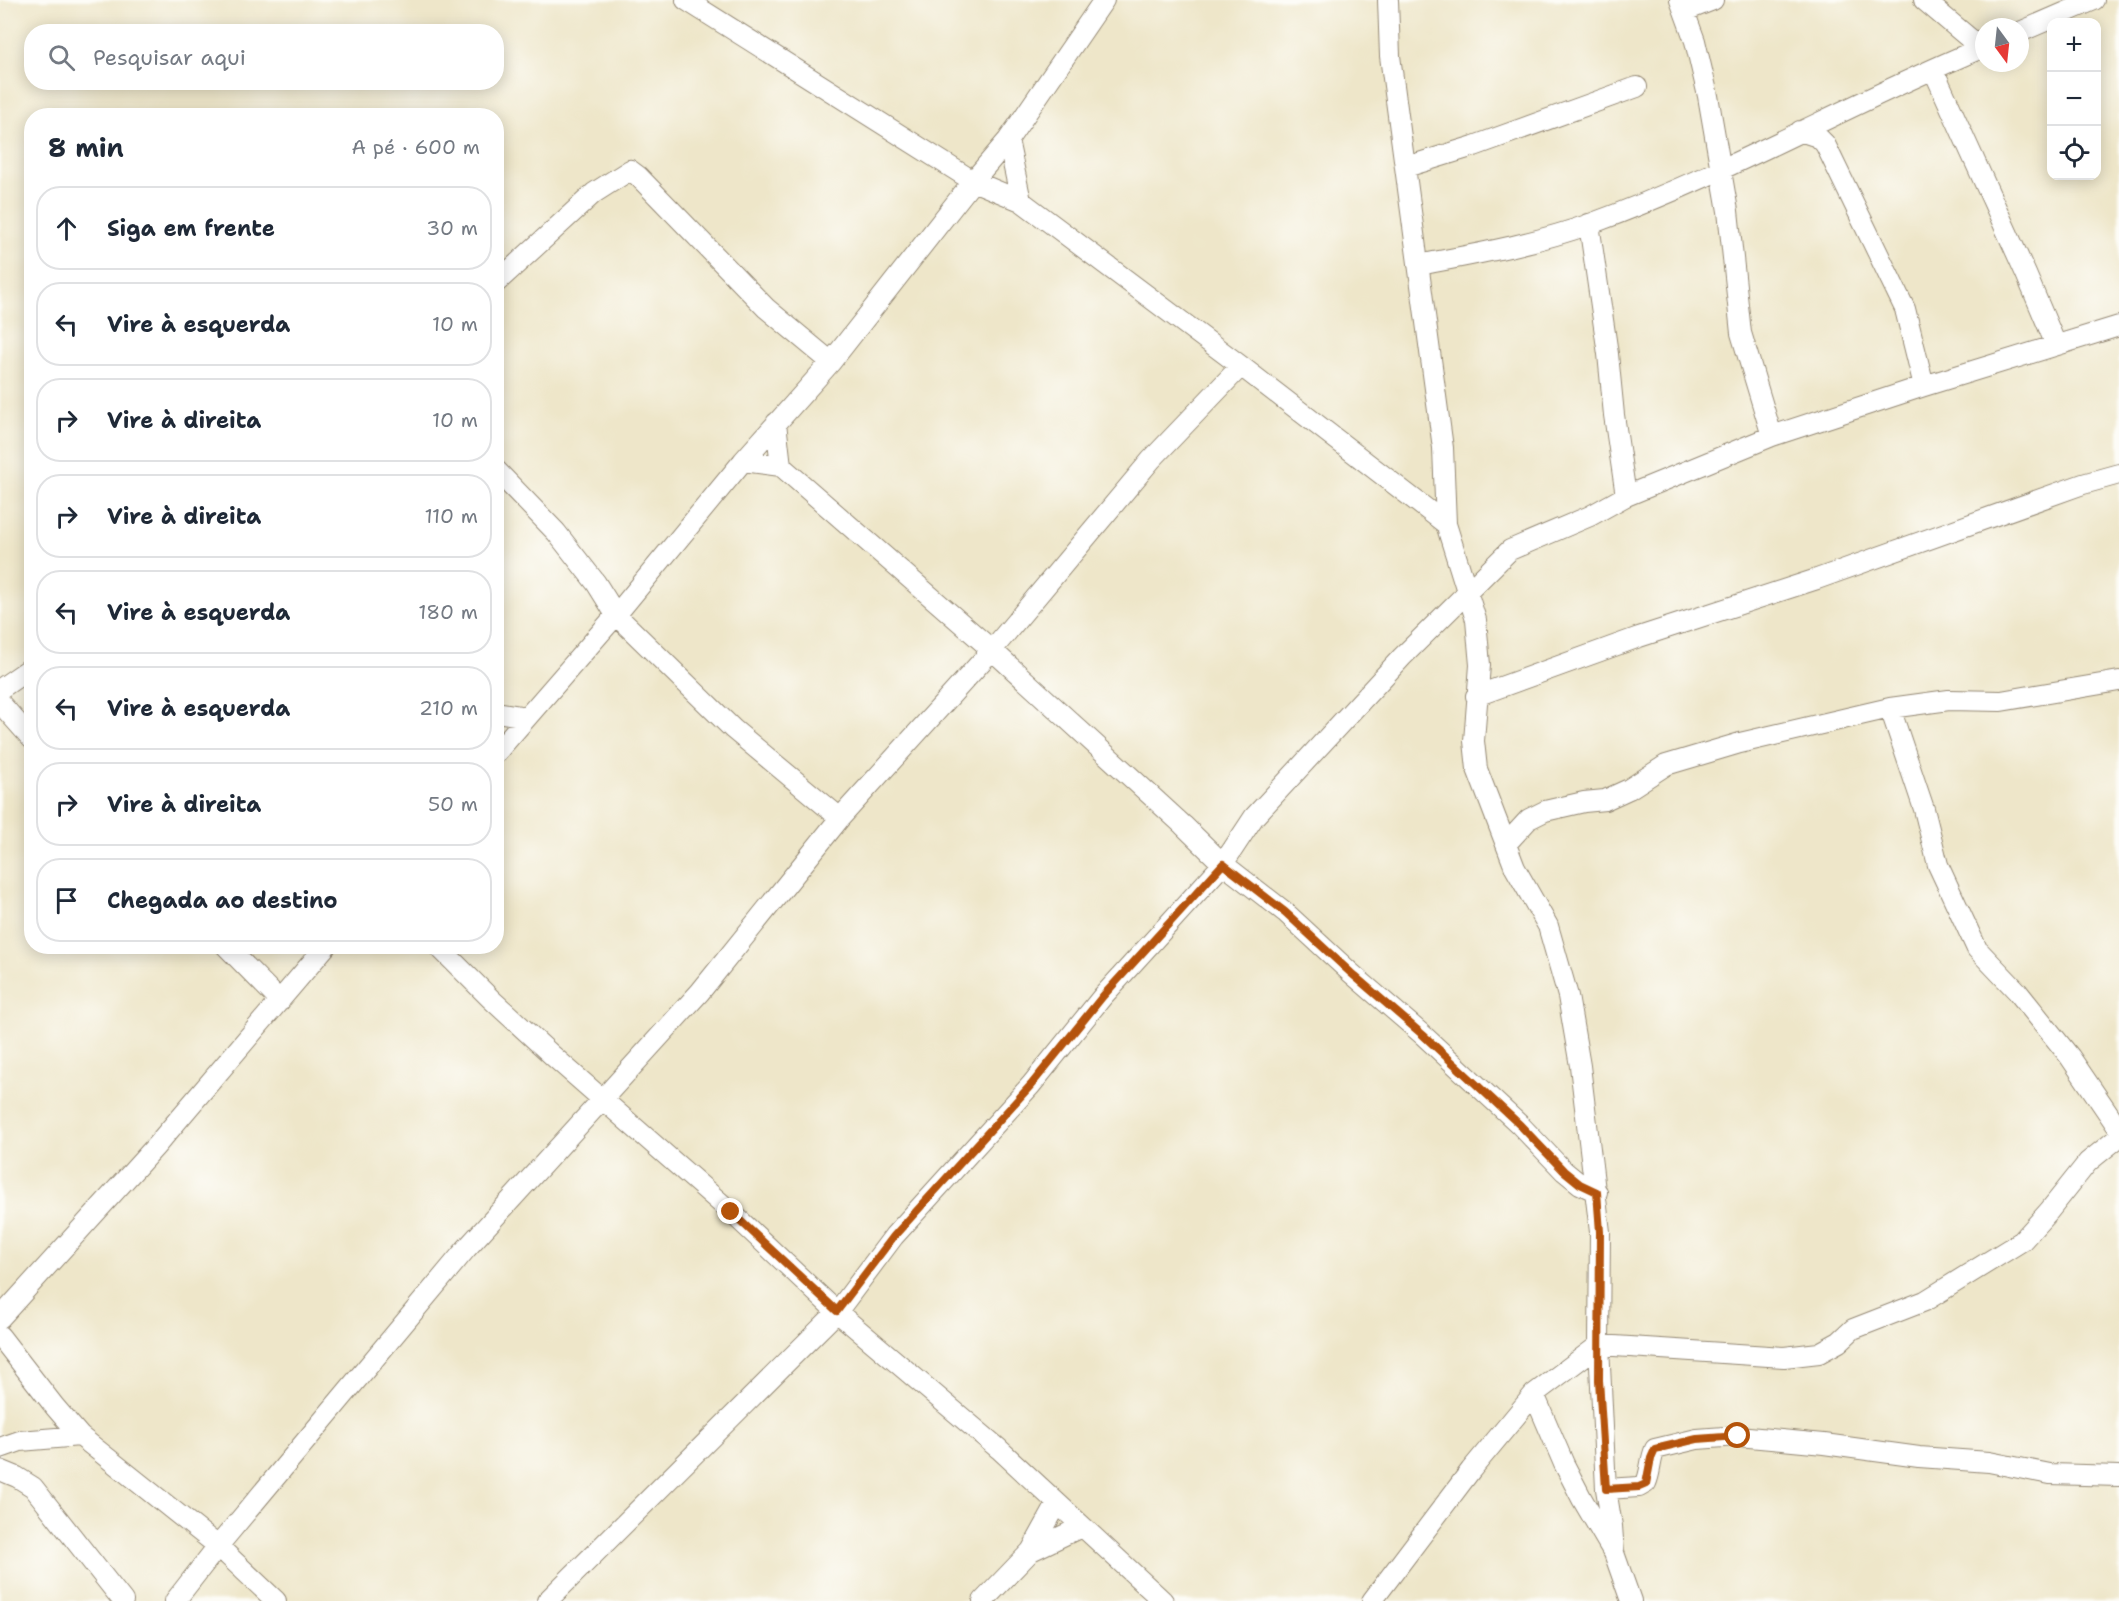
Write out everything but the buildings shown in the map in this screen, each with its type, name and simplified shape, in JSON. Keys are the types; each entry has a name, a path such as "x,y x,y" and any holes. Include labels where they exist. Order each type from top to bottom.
{"street":[{"path":"686,0 973,181 1021,201 1446,524"},
{"path":"504,744 616,615 743,461 831,362 973,181 1008,140 1104,0"},
{"path":"1388,0 1390,56 1443,448 1446,524 1476,620 1480,665 1474,741 1477,769 1515,868 1548,926 1568,996 1580,1066 1597,1192 1600,1232 1599,1345 1606,1489 1614,1553"},
{"path":"1713,0 1683,6 1695,41 1708,96 1728,211 1741,333 1772,436"},
{"path":"1924,0 1975,41"},
{"path":"2029,28 2094,0"},
{"path":"1418,265 1542,239 1589,224 1721,170 1800,131 1975,51"},
{"path":"1933,69 2056,345"},
{"path":"1406,167 1571,112 1637,87"},
{"path":"1800,131 1818,137 1825,144 1905,309 1924,386"},
{"path":"1008,140 1021,201"},
{"path":"504,276 594,193 630,170 766,308 831,362"},
{"path":"1589,224 1626,496"},
{"path":"547,1601 837,1311 894,1236 1024,1094 1103,996 1223,864 1254,817 1350,711 1510,550 1590,516 1626,496 1772,436 2119,326"},
{"path":"175,1601 218,1546 466,1249 700,992 840,818 992,650 1151,460 1241,366"},
{"path":"776,423 781,466"},
{"path":"743,461 781,466 992,650 1223,864 1285,912 1423,1035 1520,1125 1564,1171 1580,1184 1597,1192"},
{"path":"1476,696 1639,637 1817,579 2083,484 2119,474"},
{"path":"504,478 556,532 596,583 616,615 733,729 840,818"},
{"path":"0,689 24,672"},
{"path":"1507,843 1528,819 1545,811 1584,802 1605,800 1629,789 1666,765 1740,743 1890,708 1949,700 2001,701 2119,681"},
{"path":"0,703 24,730"},
{"path":"1890,708 1924,809 1938,865 1977,949 2017,991 2070,1057 2119,1129"},
{"path":"504,713 527,717"},
{"path":"234,954 280,1001"},
{"path":"0,1318 155,1147 319,954"},
{"path":"446,954 498,1006 602,1100 731,1212 837,1311 999,1449 1163,1601"},
{"path":"1372,1601 1471,1470 1534,1394 1599,1345 1784,1357 1820,1353 1839,1342 1853,1329 1925,1301 2022,1241 2088,1162 2119,1137"},
{"path":"0,1336 80,1436 218,1546 276,1601"},
{"path":"1534,1394 1564,1464 1614,1553 1631,1601"},
{"path":"0,1448 20,1441 80,1436"},
{"path":"1606,1489 1639,1487 1646,1484 1655,1449 1697,1439 1738,1436 1824,1444 1919,1457 1989,1462 2050,1474 2119,1476"},
{"path":"0,1470 33,1487 123,1601"},
{"path":"983,1601 1031,1551 1058,1504"},
{"path":"1031,1551 1081,1527"}],"route":[{"path":"731,1212 837,1311 894,1236 1031,1085 1103,996 1223,864 1285,912 1423,1035 1520,1125 1564,1171 1580,1184 1597,1192 1600,1232 1599,1380 1606,1489 1639,1487 1646,1484 1655,1449 1697,1439 1738,1436"}]}
